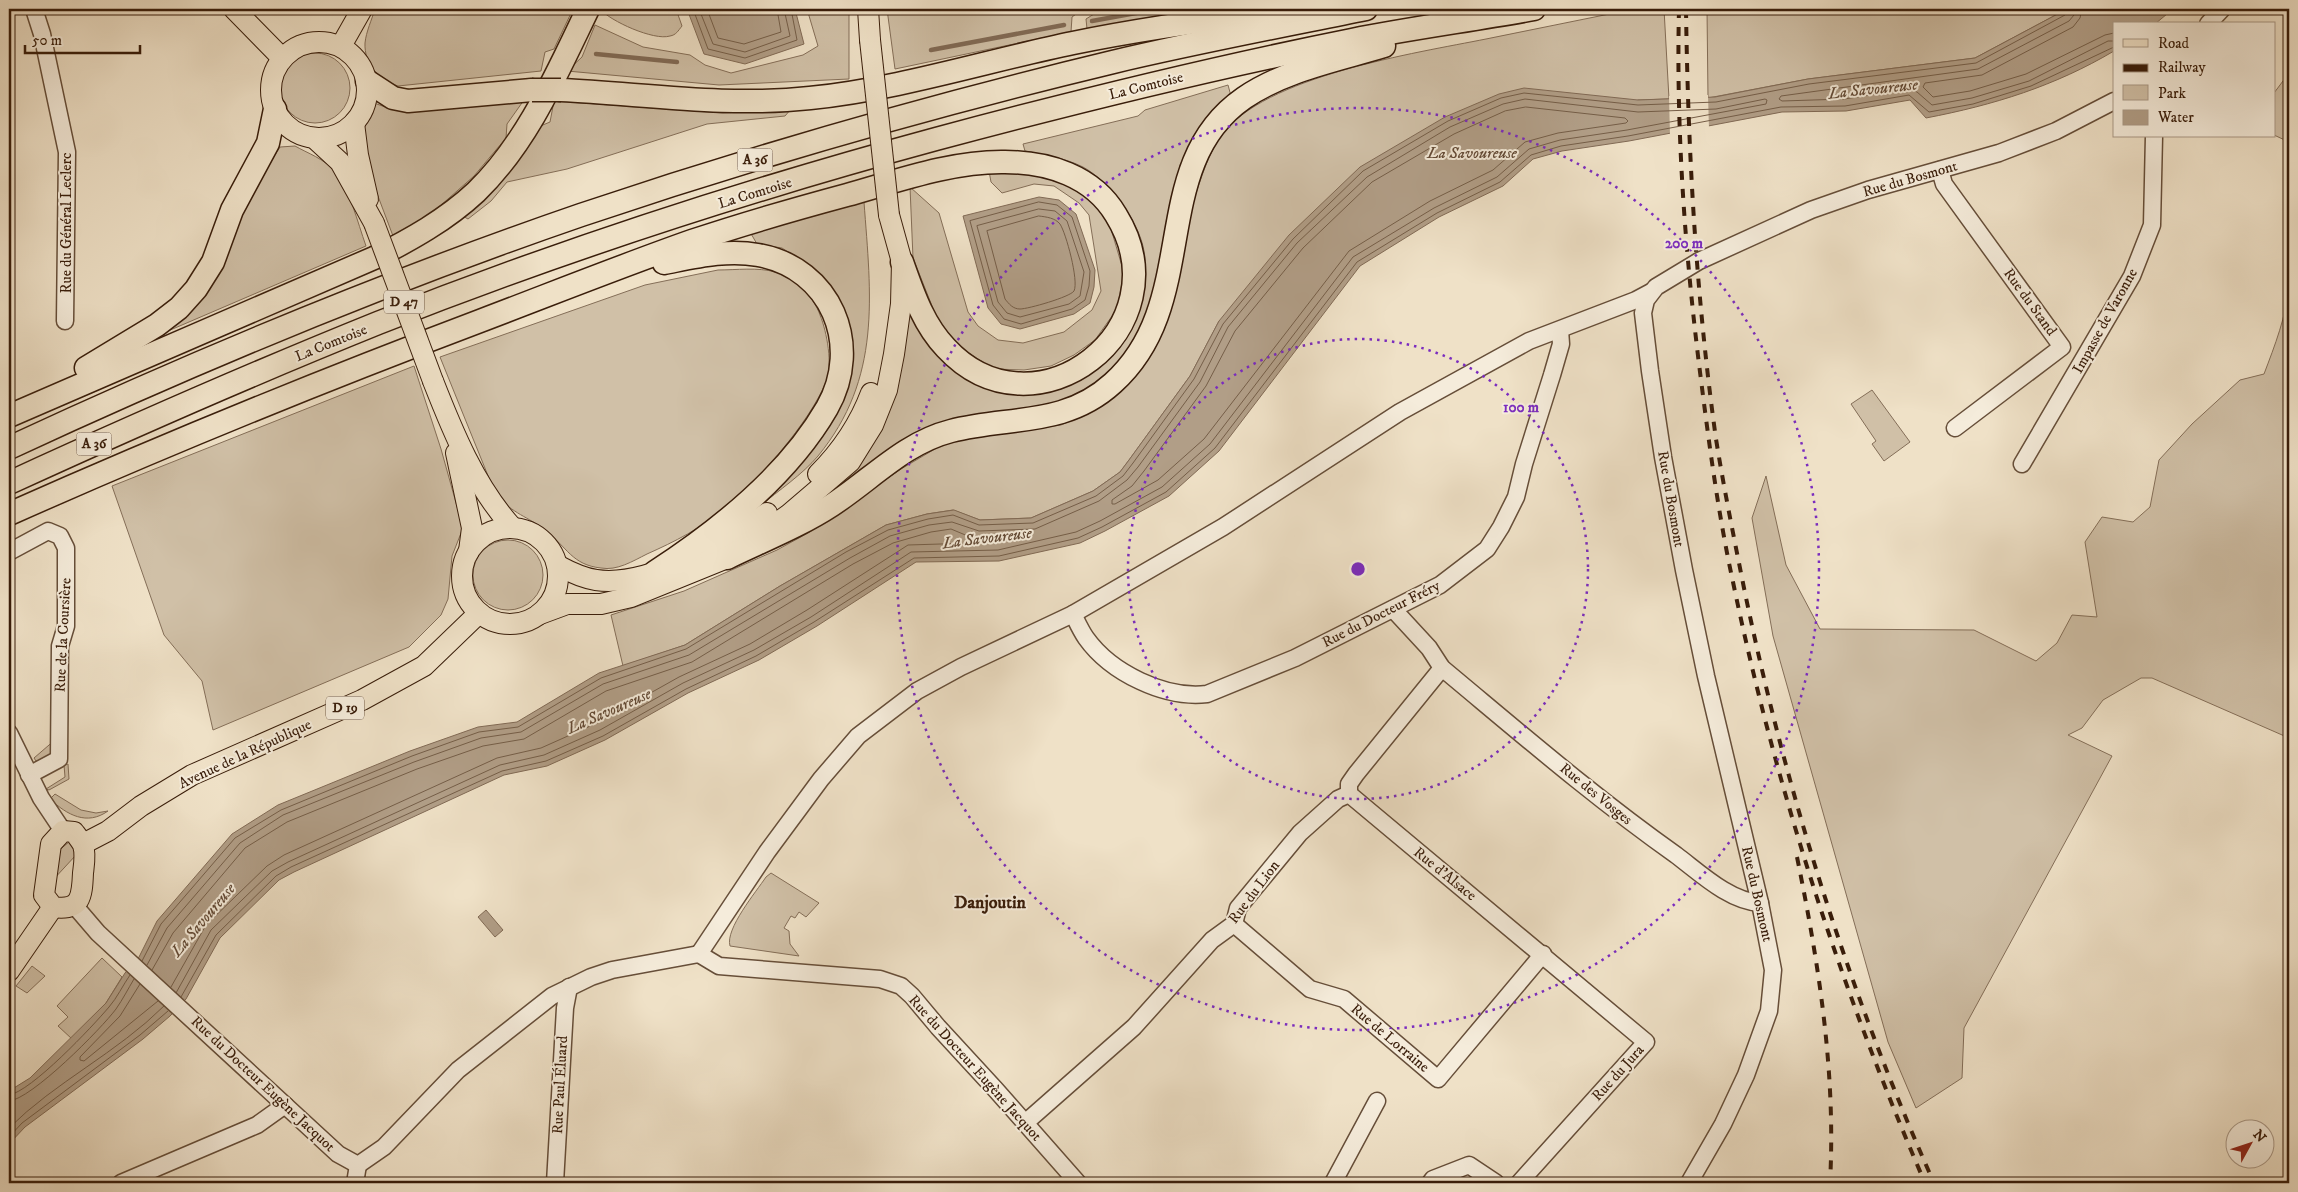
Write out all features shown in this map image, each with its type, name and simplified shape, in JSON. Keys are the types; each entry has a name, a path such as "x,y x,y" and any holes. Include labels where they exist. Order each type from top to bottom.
{"highway":[{"path":"9,415 374,258 403,244 441,220 474,194 510,153 534,114 588,9"},
{"path":"367,81 393,98 408,101 532,90 561,90 730,102 811,98 870,88 1074,43 1294,9"},
{"name":"La Comtoise","path":"9,448 165,377 273,331 508,241 651,192 784,151 1010,88 1191,45 1366,9"},
{"name":"La Comtoise","path":"9,483 179,406 382,322 536,265 717,204 936,139 1174,79 1357,39 1534,9"},
{"path":"727,558 815,516 905,451 927,439 964,428 1055,415 1076,407 1105,390 1135,359 1154,327 1167,287 1182,200 1191,169 1207,136 1221,118 1256,91 1291,74 1466,21"},
{"path":"9,415 140,336 186,301 209,270 232,210 268,143 275,109"},
{"path":"9,514 291,394 694,241 830,200 957,167 1003,162 1051,167 1072,175 1096,191 1112,208 1124,229 1132,250 1134,284 1131,301 1120,327 1111,342 1097,356 1070,373 1052,380 1030,383 1013,382 982,374 971,369 949,352 923,317 902,262"},
{"path":"557,292 663,264 713,254 740,253 770,258 796,269 821,291 834,314 841,344 840,369 831,399 814,428 787,460 739,509 707,537 655,572"}],"main road":[{"path":"234,9 282,58"},
{"path":"341,46 362,9"},
{"path":"557,565 585,578 611,581 634,579 704,551 757,520 807,484 836,456 852,435 866,407 881,369 887,328 889,216 868,9"},
{"path":"309,42 329,42 341,46 358,61 367,81 366,99 360,116 354,123 336,135 314,138 300,134 288,127 275,109 271,96 271,82 274,69 282,58 297,46 309,42"},
{"name":"D 47","path":"354,123 359,161 374,223 450,426 489,499 512,528"},
{"name":"D 47","path":"314,138 340,162 374,223"},
{"path":"540,614 551,602 557,587 557,565 554,555 541,538 527,531 512,528 487,534 469,551 463,567 462,584 468,600 479,613 495,622 514,624 532,619 567,604 601,604 631,597 727,558 788,515 850,462 872,425 887,390 894,354 901,304 902,262 889,216"},
{"name":"D 47","path":"450,426 472,528 469,551"},
{"name":"Avenue de la République","path":"83,844 108,831 140,806 192,775 362,700 424,666 479,613"},
{"path":"63,831 74,832 83,844 82,894 74,905 64,908 53,907 44,895 50,844 63,831"},
{"path":"9,971 53,907"}],"street":[{"name":"Rue du Général Leclerc","path":"34,9 42,34 67,152 65,321"},
{"path":"2210,22 2222,9"},
{"name":"Rue du Bosmont","path":"1689,1183 1723,1124 1737,1094 1769,1011 1773,970 1760,903 1706,676 1663,457 1644,326 1644,306 1651,292 1665,281 1699,261 1811,210 1868,190 1999,153 2056,131 2113,101"},
{"name":"Impasse de Varonne","path":"2022,464 2132,276 2152,225 2154,138"},
{"name":"Rue du Stand","path":"1940,170 1944,184 2062,347 1955,428"},
{"path":"355,1183 358,1165 384,1147 466,1063 552,996 612,970 699,954 820,779 858,736 917,691 961,667 1073,614 1223,527 1400,412 1529,341 1651,292"},
{"name":"Rue du Docteur Fréry","path":"1073,614 1087,639 1112,664 1143,683 1192,696 1207,694 1259,674 1393,610 1440,585 1472,562 1486,549 1501,527 1516,497 1524,464 1561,344 1560,330"},
{"name":"Rue de la Coursière","path":"9,552 48,531 60,536 66,548 66,626 60,646 59,759 29,775"},
{"name":"Rue des Vosges","path":"1393,610 1429,648 1442,668 1623,818 1720,887 1751,903 1760,903"},
{"path":"1349,794 1349,784 1356,774 1442,668"},
{"path":"9,733 41,798 63,831"},
{"name":"Rue du Lion","path":"1024,1123 1134,1026 1212,940 1234,924 1238,908 1300,833 1338,798 1349,794"},
{"name":"Rue d'Alsace","path":"1349,794 1543,954"},
{"name":"Rue du Docteur Eugène Jacquot","path":"74,905 98,933 338,1154 358,1165"},
{"name":"Rue de Lorraine","path":"1234,924 1310,989 1344,999 1438,1079 1543,954"},
{"name":"Rue du Docteur Eugène Jacquot","path":"699,954 719,966 880,979 901,986 1078,1183"},
{"name":"Rue du Jura","path":"1519,1183 1646,1042 1543,954"},
{"name":"Rue Paul Éluard","path":"555,1183 564,1008 569,987"},
{"path":"1333,1183 1377,1101"},
{"path":"121,1183 257,1125 285,1104"},
{"path":"1430,1183 1433,1179 1469,1165 1496,1183"}],"green space":[{"path":"375,9 573,9 554,49 545,52 541,71 398,86 379,75 367,58 365,43"},
{"path":"600,9 676,9 682,26 672,35 654,36 622,24"},
{"path":"807,9 849,9 849,79 719,85 567,71 582,57 595,25 643,47 690,55 705,65 731,73 803,55 818,46"},
{"path":"887,9 1083,9 1072,17 1071,32 895,69"},
{"path":"1102,9 1204,9 1087,29 1086,19"},
{"path":"1634,9 1664,9 1669,99 1638,100 1219,321 1190,376 1129,460 1120,472 1093,491 1031,518 980,520 953,510 927,514 886,525 780,586 685,645 623,666 611,615 684,591 777,550 808,533 901,469 945,443 970,437 1061,425 1095,410 1111,398 1189,213 1215,145 1221,136 1242,115 1270,98 1343,70 1382,60"},
{"path":"1707,9 2067,9 1975,58 1808,79 1708,98"},
{"path":"315,53 328,56 340,63 347,75 350,88 347,101 340,113 328,120 315,123 302,120 290,113 283,101 280,88 283,75 290,63 302,56"},
{"path":"2289,73 2289,142 2276,136 2276,90"},
{"path":"1228,85 1231,96 1203,125 1180,165 1158,285 1142,330 1112,370 1091,387 1054,405 992,413 824,499 821,496 848,472 907,309 1016,391 1116,344 1125,337 1131,328 1140,308 1146,273 1141,239 1129,215 1112,192 1093,173 1069,161 1025,151 1023,144 1138,116 1145,110"},
{"path":"524,100 507,124 506,138 474,176 432,213 393,236 367,167 360,132 374,103 391,109"},
{"path":"554,101 723,113 791,109 785,116 707,124 567,169 507,182 491,201 468,219 461,215 538,127 550,122"},
{"path":"295,146 326,163 340,179 353,207 366,246 161,334 234,228 257,183 280,147"},
{"path":"989,171 1048,175 1087,197 1109,222 1124,273 1117,309 1095,340 1074,355 1051,366 1024,370 994,369 959,347 938,321 913,258 910,187 939,213 968,312 978,326 998,340 1023,343 1064,332 1092,310 1101,291 1089,215 1079,203 1054,186 1034,184 1002,193 991,182"},
{"path":"864,202 869,270 868,335 863,366 853,397 839,427 818,456 798,476 760,506 849,360 802,261 782,248 757,244 750,232"},
{"path":"718,270 768,270 789,278 808,295 817,308 825,330 829,358 826,382 808,415 782,450 753,482 716,515 677,539 625,565 607,569 583,563 539,526 514,511 495,493 440,357 645,285"},
{"path":"2289,286 2289,738 2152,678 2141,678 2103,700 2082,728 2068,735 2112,756 1964,1028 1962,1078 1916,1108 1888,1042 1773,636 1752,518 1766,476 1786,565 1820,629 1974,630 2036,661 2057,643 2072,615 2097,617 2085,542 2102,517 2133,522 2150,507 2159,460 2192,424 2240,380 2264,374 2283,320"},
{"path":"414,366 441,449 463,528 452,556 448,599 441,615 409,647 213,730 202,681 164,635 112,486"},
{"path":"1872,390 1910,442 1884,461 1872,444 1876,441 1851,404"},
{"path":"515,540 528,546 537,555 541,561 543,575 541,589 533,600 522,608 501,610 494,608 483,600 475,589 473,568 475,561 483,550 494,542"},
{"path":"56,739 55,748 49,758 36,761 34,758"},
{"path":"68,764 69,779 49,790 46,789 65,777 64,765"},
{"path":"55,794 81,810 96,813 108,811 92,818 78,817 63,810 50,799"},
{"path":"69,842 73,844 76,855 52,881 58,851"},
{"path":"771,873 819,903 806,917 799,912 795,918 791,916 784,928 789,931 790,944 799,956 730,946 732,930 737,921 766,877"},
{"path":"102,958 122,977 106,1003 72,1039 58,1026 68,1017 57,1006"},
{"path":"32,966 45,976 27,993 16,986"}],"water":[{"path":"687,9 795,9 804,44 745,64 704,54"},
{"name":"La Savoureuse","path":"2067,9 2173,9 2157,22 2113,22 2113,52 2069,74 2023,93 1951,113 1926,118 1910,100 1846,111 1782,112 1629,141 1562,151 1533,159 1503,186 1439,217 1360,266 1219,451 1169,496 1080,543 999,561 916,562 817,626 759,660 688,693 605,740 547,766 504,775 279,880 220,938 186,999 170,1016 143,1039 25,1127 9,1144 9,1091 30,1078 106,1003 125,973 139,957 157,921 232,834 278,805 410,751 478,727 517,722 599,673 685,645 780,586 886,525 927,514 954,510 980,520 1031,518 1093,491 1120,472 1190,376 1219,321 1289,235 1360,167 1445,117 1499,94 1524,88 1638,100 1715,97 1808,79 1975,58"},
{"path":"1039,197 1059,200 1076,214 1095,270 1094,287 1090,303 1074,314 1020,329 1001,324 988,308 963,216"},
{"path":"486,910 503,930 495,937 478,917"}],"pier":[{"path":"1708,95 1709,129 1670,136 1669,96"}],"waterway":[{"path":"1092,21 1158,9"},
{"path":"931,50 1064,25"},
{"path":"596,54 677,62"}],"railway":[{"path":"1679,9 1680,145 1690,282 1710,451 1733,582 1769,736 1790,812 1839,962 1894,1110 1925,1183"},
{"path":"1686,9 1691,170 1703,332 1716,439 1744,588 1779,740 1823,891 1874,1039 1934,1183"},
{"path":"1797,857 1819,979 1824,1019 1830,1101 1830,1183"}],"district":[{"name":"Danjoutin","path":"990,903"}]}
